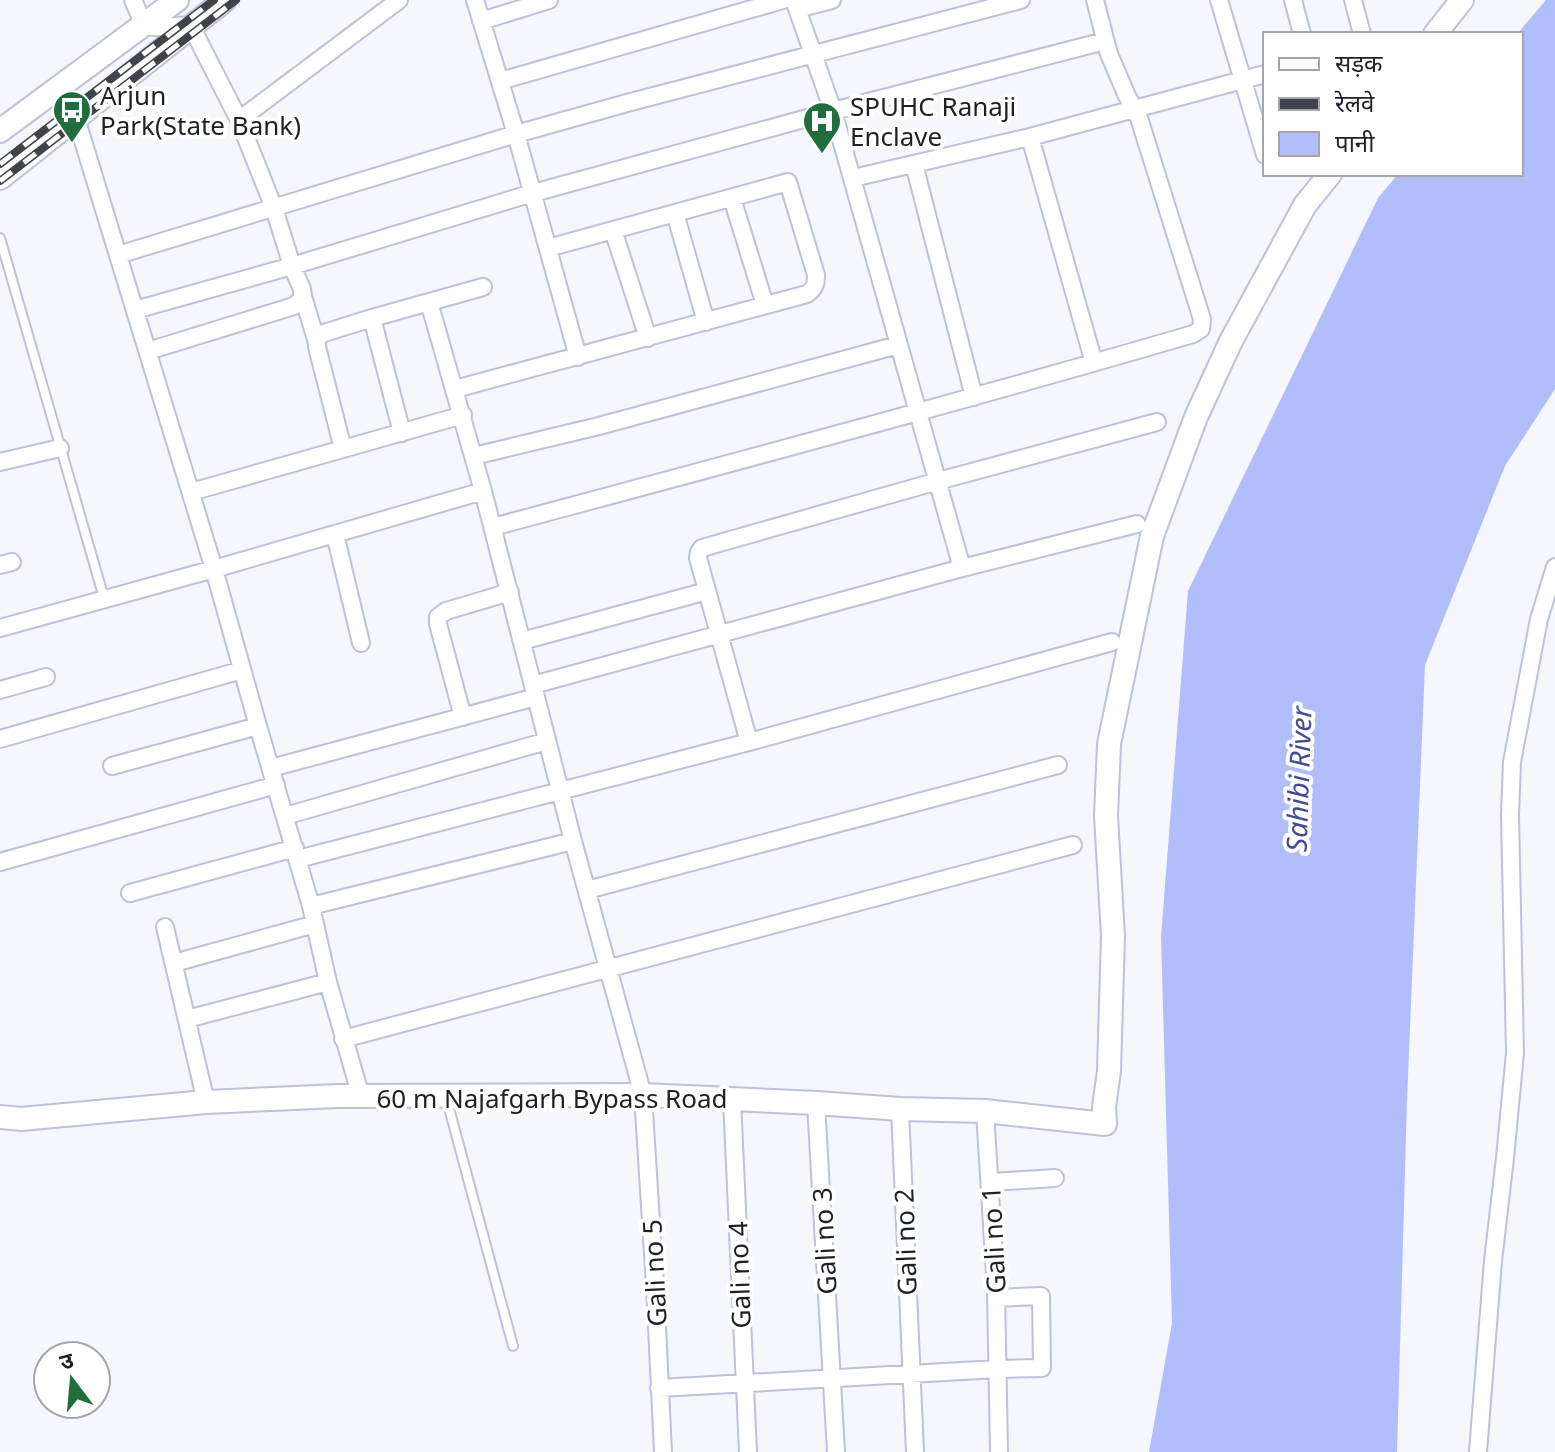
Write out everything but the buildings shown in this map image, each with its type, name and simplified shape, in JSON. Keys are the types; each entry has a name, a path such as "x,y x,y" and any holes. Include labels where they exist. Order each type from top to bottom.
{"street":[{"path":"133,0 144,25 191,26"},
{"path":"1,126 177,0"},
{"path":"0,178 225,0"},
{"path":"239,120 399,0"},
{"path":"475,0 578,357"},
{"path":"481,21 549,0"},
{"path":"500,81 791,3 832,0"},
{"path":"118,255 516,134 1021,0"},
{"path":"493,527 917,413 1193,334 1201,329 1135,108 1109,54 1095,0"},
{"path":"1219,0 1263,148"},
{"path":"1293,0 1301,32"},
{"path":"1353,0 1361,32"},
{"path":"1437,32 1462,0"},
{"path":"791,3 833,111 962,568"},
{"path":"191,26 239,120 274,208 317,343 343,449"},
{"path":"135,310 532,194 833,111 1105,41"},
{"path":"853,178 1030,137 1263,74"},
{"path":"76,118 214,569 311,906 328,982 361,1097"},
{"path":"1030,137 1094,363"},
{"path":"914,164 974,397"},
{"name":"60 m Najafgarh Bypass Road","path":"0,1117 21,1119 206,1102 361,1097 643,1095 985,1111 1105,1124 1113,936 1106,816 1109,744 1152,536 1196,417 1231,341 1305,205 1328,176"},
{"path":"455,389 807,294 814,289 816,282 788,182 548,248"},
{"path":"732,198 765,305"},
{"path":"675,213 706,322"},
{"path":"613,230 648,338"},
{"path":"317,343 321,334 327,331 483,287"},
{"path":"148,351 294,306 300,301 302,293"},
{"name":"Gali no 5","path":"429,302 463,415 573,841 643,1095 663,1452"},
{"path":"372,318 402,433"},
{"path":"474,456 599,426 898,345"},
{"path":"191,492 463,415"},
{"path":"749,742 698,558 702,548 1157,422"},
{"path":"0,462 60,448"},
{"path":"0,628 483,491"},
{"path":"271,768 463,717 719,633 1137,524"},
{"path":"335,534 361,643"},
{"path":"1478,1452 1493,1261 1515,1053 1510,815 1512,762 1539,619 1555,567"},
{"path":"522,641 707,591"},
{"path":"463,717 438,617 446,611 510,592"},
{"path":"130,893 749,742 1112,642"},
{"path":"0,739 242,670"},
{"path":"0,690 46,677"},
{"path":"112,766 258,726"},
{"path":"285,816 547,741"},
{"path":"587,890 1058,765"},
{"path":"0,862 276,785"},
{"path":"311,906 573,841"},
{"path":"343,1039 1073,845"},
{"path":"174,963 315,924"},
{"path":"165,927 206,1102"},
{"path":"187,1019 328,982"},
{"name":"Gali no 4","path":"732,1099 748,1452"},
{"name":"Gali no 3","path":"816,1103 836,1452"},
{"name":"Gali no 2","path":"900,1109 915,1452"},
{"name":"Gali no 1","path":"985,1111 996,1298 999,1452"},
{"name":"Gali no 1","path":"990,1182 1055,1178"},
{"path":"659,1388 1042,1368 1041,1296 996,1298"}],"lane":[{"path":"0,238 104,598"},
{"path":"446,1096 513,1346"}],"water":[{"name":"Sahibi River","path":"1546,0 1555,0 1555,389 1505,466 1425,665 1407,1101 1397,1452 1149,1452 1172,1323 1161,937 1188,591 1378,198 1396,176 1523,176 1523,32 1519,32"}],"railway":[{"path":"0,164 214,0"},
{"path":"0,181 236,0"}],"place":[{"name":"Arjun Park(State Bank)","path":"72,144"},
{"name":"SPUHC Ranaji Enclave","path":"822,155"}]}
